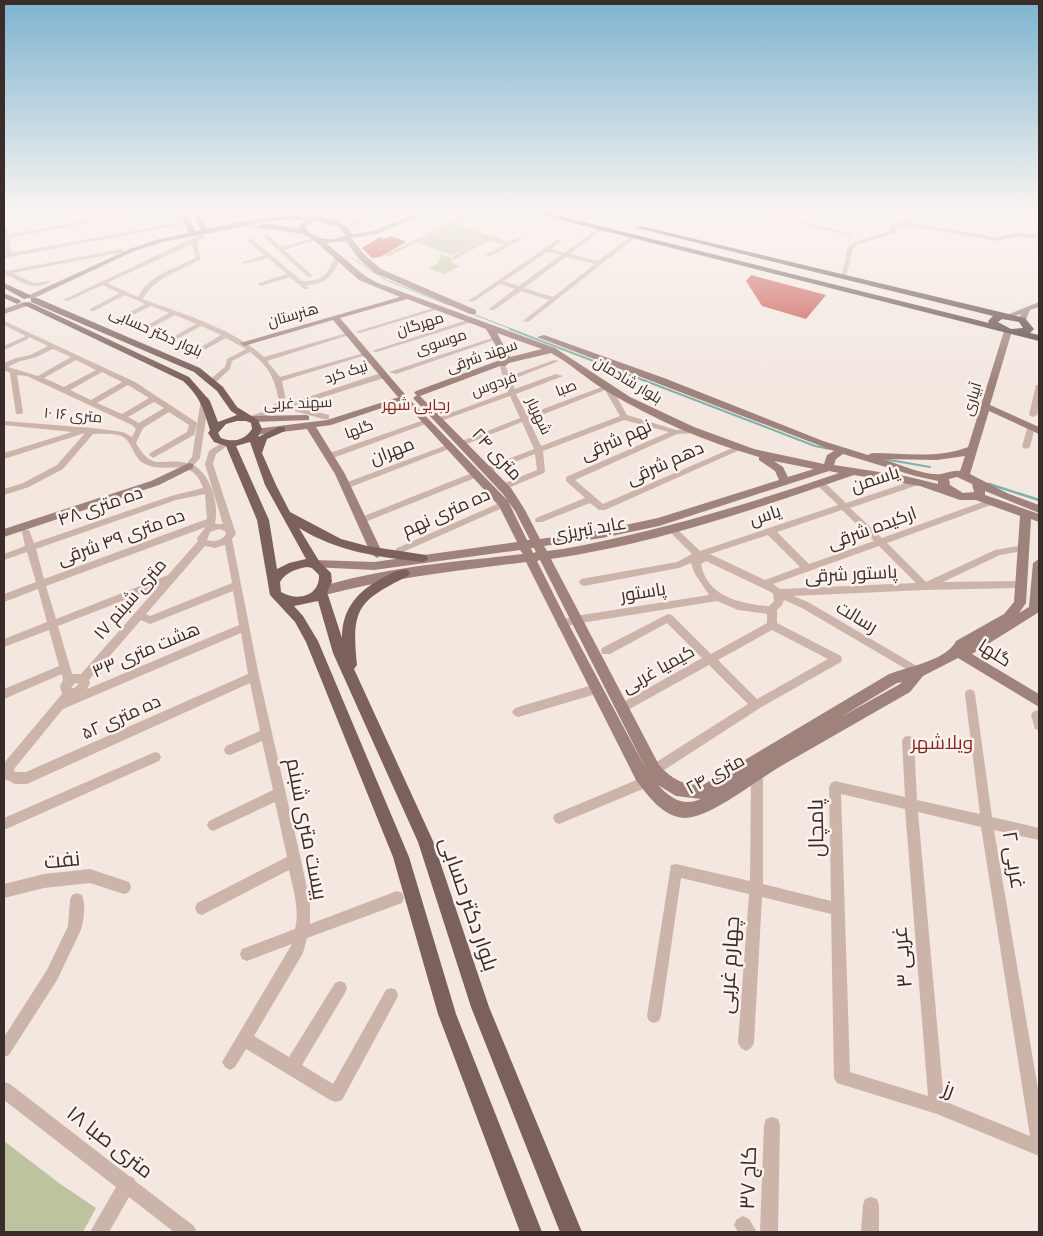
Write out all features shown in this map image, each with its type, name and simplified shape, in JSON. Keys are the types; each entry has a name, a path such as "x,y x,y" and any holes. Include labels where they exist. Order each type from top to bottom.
{"highway":[{"path":"766,268 1029,327 1039,334"},
{"path":"777,268 1029,327 1039,338"},
{"path":"784,268 1002,322"},
{"path":"805,268 1002,322"}],"main road":[{"path":"4,308 26,301 50,284 89,268"},
{"path":"4,312 103,268"},
{"name":"بلوار شادمان","path":"352,268 375,285 489,326 556,357 644,408 696,431 745,449 828,468 918,482 964,497 976,496 1039,518"},
{"name":"بلوار شادمان","path":"374,268 390,278 471,311 661,380 739,413 842,450 919,474 944,478 951,474 964,476"},
{"name":"بلوار دکتر حسابی","path":"4,285 26,301 186,379 205,399 213,414 214,430"},
{"name":"بلوار دکتر حسابی","path":"4,296 26,301 180,361 212,381 234,410 250,419"},
{"name":"هنرستان","path":"244,343 407,297"},
{"path":"1002,322 1035,306"},
{"path":"1029,327 1035,306"},
{"name":"۲۴ متری","path":"339,316 427,422 456,445 520,510 541,549 596,689 650,776 668,787 684,793 704,792 905,688 918,672 958,652 969,650 1037,608"},
{"name":"آبیاری","path":"964,476 986,406 1002,322"},
{"path":"489,326 506,356 502,364"},
{"name":"سهند شرقی","path":"404,396 419,396 541,351 556,357"},
{"name":"سهند غربی","path":"254,434 310,426 404,396"},
{"name":"۲۴ متری","path":"419,396 456,445"},
{"path":"986,406 1035,429"},
{"name":"سهند غربی","path":"250,419 346,416"},
{"path":"254,434 243,441 228,444 217,440 213,434 214,430 229,419 250,419 257,425 254,434 258,452 287,514 315,564 325,572 326,578 321,591 315,596 298,602 281,600"},
{"path":"310,426 330,456 377,554"},
{"path":"258,452 263,437 282,429"},
{"path":"228,444 263,520 276,596 299,618 312,641 401,857 447,1014 531,1232"},
{"path":"745,449 779,469 785,482"},
{"path":"860,456 936,456 964,454 973,449"},
{"path":"828,468 831,457 842,450"},
{"path":"4,524 152,474 189,466"},
{"path":"4,533 155,483 189,466"},
{"name":"عابد تبریزی","path":"321,591 366,579 541,549 660,522 828,468"},
{"name":"عابد تبریزی","path":"541,549 596,547 673,530 856,471"},
{"path":"964,476 1003,496 1039,509"},
{"path":"944,478 943,484 949,491"},
{"path":"976,496 981,492 977,483"},
{"name":"۲۴ متری","path":"502,491 504,504 527,551 622,708 650,776 654,792 674,808 691,810 706,804 797,744"},
{"path":"287,514 315,533 336,543 377,554 422,558"},
{"path":"1026,514 1020,603 1037,608 1039,563"},
{"name":"عابد تبریزی","path":"315,564 362,567 422,558 527,551"},
{"path":"273,583 282,570 290,566 307,563 315,564"},
{"path":"352,680 347,642 352,612 365,594 404,573"},
{"path":"1021,581 1033,579 1037,584"},
{"name":"بلوار دکتر حسابی","path":"321,591 331,630 425,841 480,1007 571,1232"},
{"name":"۲۴ متری","path":"958,652 961,645 1008,617 1020,603"},
{"name":"گلها","path":"958,652 1039,701"}],"street":[{"path":"5,273 36,268"},
{"path":"5,273 32,285 50,284 46,268"},
{"path":"66,300 133,268"},
{"path":"140,300 145,289 181,268"},
{"path":"282,268 306,288"},
{"path":"301,268 310,276"},
{"path":"299,282 306,284 328,277 336,268"},
{"path":"471,301 520,268"},
{"path":"492,309 550,268"},
{"path":"526,321 592,268"},
{"path":"843,277 845,268"},
{"path":"256,279 285,270"},
{"path":"261,284 291,276"},
{"path":"499,282 554,300"},
{"path":"102,283 244,343 252,349 278,380 285,404 326,417"},
{"path":"92,310 125,293"},
{"path":"117,321 150,304"},
{"path":"262,360 439,308"},
{"path":"141,331 174,313"},
{"name":"مهرگان","path":"278,380 473,320"},
{"path":"4,323 128,382 193,424 191,433 152,455"},
{"path":"166,343 200,324"},
{"path":"193,354 226,335"},
{"path":"4,348 26,338"},
{"name":"موسوی","path":"388,373 497,338"},
{"path":"4,367 18,359 32,357 52,347"},
{"path":"4,348 15,352 18,359"},
{"path":"212,381 228,368 229,360 252,349"},
{"path":"508,378 556,357"},
{"path":"38,378 76,358"},
{"name":"شهریار","path":"502,364 512,392 539,450 541,471 502,491"},
{"path":"4,367 13,372 28,374 38,378 122,417 138,427 140,429 134,444 137,453 144,461 152,464 189,466 198,474 208,490 212,504 211,525 223,526 229,534 215,545 204,542"},
{"path":"63,391 101,370"},
{"path":"13,372 19,412"},
{"name":"نیک کرد","path":"250,419 269,413 285,404 388,373"},
{"name":"فردوس","path":"438,419 559,376"},
{"path":"91,404 128,382"},
{"path":"607,387 624,417"},
{"name":"صبا","path":"456,445 607,387"},
{"path":"1032,415 1039,387"},
{"path":"122,417 153,399"},
{"path":"189,466 196,458 205,399"},
{"path":"138,427 168,409"},
{"path":"362,520 624,417 676,432 696,431"},
{"name":"گلها","path":"330,456 427,422"},
{"name":"۱۰ متری ۱۶","path":"4,423 123,434 134,444 171,466"},
{"path":"4,430 20,424"},
{"path":"1026,447 1035,429"},
{"path":"4,456 88,430"},
{"path":"4,492 26,485 60,467 88,430"},
{"name":"نهم شرقی","path":"591,499 569,479 676,432"},
{"name":"بیست متری شبنم","path":"228,444 212,453 209,464 229,534 254,676 296,860 303,903 298,948 230,1062"},
{"name":"مهران","path":"345,486 456,445"},
{"name":"دهم شرقی","path":"591,499 602,508 745,449"},
{"name":"یاسمن","path":"843,507 918,482"},
{"path":"820,483 879,543 925,586"},
{"name":"ده متری ۴۸","path":"4,557 174,498 208,490"},
{"path":"539,520 591,499"},
{"name":"ارکیده شرقی","path":"764,584 991,502"},
{"name":"ده متری نهم","path":"400,550 504,504"},
{"name":"یاس","path":"584,582 679,566 699,556 843,507"},
{"name":"۱۷ متری شبنم","path":"70,687 82,688 83,679 204,542 203,535 211,525"},
{"name":"ده متری ۴۹ شرقی","path":"4,598 211,525"},
{"path":"673,530 699,556 696,568 708,589 716,598 766,610 779,602 778,593"},
{"path":"770,531 807,568"},
{"path":"26,532 70,687 61,705"},
{"name":"پاستور شرقی","path":"925,586 998,552 1024,548"},
{"name":"رسالت","path":"699,556 712,558 805,605 918,672"},
{"path":"4,643 173,577"},
{"name":"پاستور شرقی","path":"778,593 1021,581"},
{"path":"140,615 150,620 237,585"},
{"name":"پاستور","path":"569,622 716,598"},
{"path":"559,818 650,776 756,705 837,659 772,625 772,608"},
{"path":"606,651 668,618 756,705"},
{"name":"کیمیا غربی","path":"622,708 772,625"},
{"name":"هشت متری ۳۳","path":"61,705 245,627"},
{"path":"4,694 65,668"},
{"name":"ده متری ۵۲","path":"61,705 8,767 9,775 15,778 27,778 254,676"},
{"path":"518,712 596,689"},
{"name":"۲ غربی","path":"970,694 986,823 1039,1141"},
{"path":"230,750 267,733"},
{"name":"۳ غربی","path":"908,741 911,805 937,1106"},
{"path":"4,824 155,758"},
{"name":"چهارم غربی","path":"746,1043 756,889 756,772"},
{"name":"پامچال","path":"842,1078 835,787 1039,834"},
{"path":"213,825 280,793"},
{"path":"202,908 296,860"},
{"path":"654,1016 676,870 838,909"},
{"name":"نفت","path":"4,891 44,881 90,876 124,887"},
{"path":"247,954 397,898"},
{"path":"4,1050 52,975 75,927 77,900"},
{"path":"292,1068 340,988"},
{"path":"244,1039 336,1094 391,995"},
{"name":"رز","path":"842,1078 937,1106 1039,1148"},
{"name":"متری صبا ۱۸","path":"4,1090 188,1232"},
{"name":"کاج ۳۷","path":"769,1232 772,1125"},
{"path":"99,1232 128,1184"},
{"path":"870,1205 870,1232"}],"green space":[{"path":"431,268 457,268 444,274 429,269"},
{"path":"4,1141 59,1183 96,1208 83,1232 4,1232"}],"building":[{"path":"751,275 826,295 806,319 762,306 746,281"}],"waterway":[{"path":"367,268 386,280 449,305"},
{"path":"470,313 514,330"},
{"path":"510,329 815,446 830,449"},
{"path":"884,459 930,467"},
{"path":"989,484 1039,500"}],"district":[{"name":"رجایی شهر","path":"416,404"},
{"name":"ویلاشهر","path":"942,742"}]}
